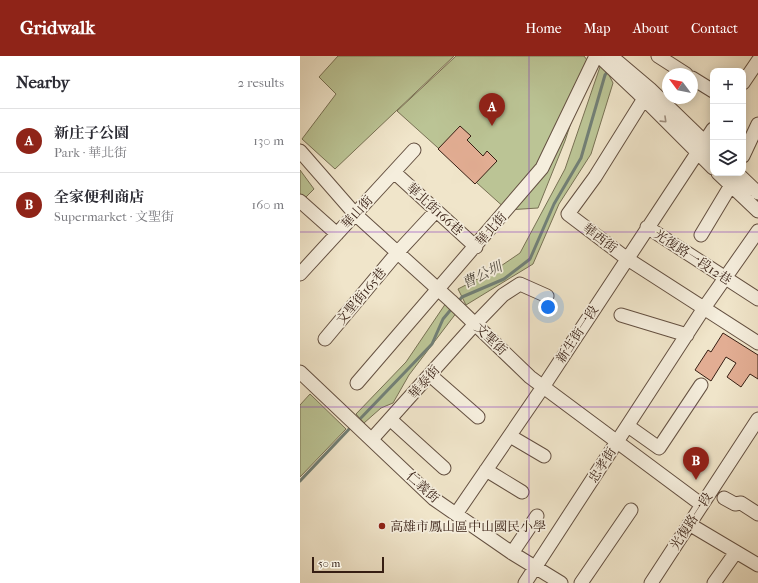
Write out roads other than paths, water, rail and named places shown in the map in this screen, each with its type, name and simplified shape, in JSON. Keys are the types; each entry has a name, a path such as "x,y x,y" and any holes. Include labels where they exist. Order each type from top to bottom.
{"street":[{"path":"658,56 677,68"},
{"path":"602,57 621,71 636,91 646,94 705,148 710,160"},
{"name":"華北街","path":"357,383 476,247 542,168 602,57"},
{"path":"746,79 758,61"},
{"path":"698,82 710,89"},
{"name":"華西街","path":"646,94 595,177 568,214 626,258 758,343"},
{"path":"746,150 757,128"},
{"name":"新生街一段","path":"456,514 543,387 626,258 705,148 710,136"},
{"name":"華山街","path":"300,274 414,150"},
{"name":"文聖街","path":"300,151 355,214 543,387 702,505"},
{"name":"華北街166巷","path":"394,172 476,247"},
{"path":"734,177 758,193"},
{"path":"734,177 758,211"},
{"path":"701,235 734,177"},
{"path":"300,200 337,234"},
{"name":"文聖街165巷","path":"325,339 397,253 436,210"},
{"name":"光復路一段12巷","path":"647,228 758,299"},
{"path":"704,308 758,231"},
{"name":"華泰街","path":"372,439 391,420 475,324 503,295 520,284 548,296"},
{"name":"忠孝街","path":"525,583 704,308"},
{"path":"621,315 687,335"},
{"name":"仁義街","path":"300,372 434,499 512,553 561,583"},
{"path":"430,375 478,417"},
{"path":"628,426 659,448 701,385"},
{"name":"光復路一段","path":"651,583 758,419"},
{"path":"391,420 444,468"},
{"path":"510,436 544,456"},
{"path":"486,470 522,492"},
{"path":"724,498 735,504 741,503 758,514"},
{"path":"581,583 631,510"},
{"path":"512,553 537,516"},
{"path":"689,524 758,565"},
{"path":"714,583 736,552"}],"waterway":[{"name":"曹公圳","path":"457,303 462,297 504,279 530,259 554,204 581,158 605,75 609,70"},
{"name":"曹公圳","path":"358,421 432,344 443,319 453,307"},
{"name":"曹公圳","path":"300,481 352,426"}],"place":[{"name":"新庄子公園","path":"492,126"},
{"name":"全家便利商店","path":"696,480"},
{"name":"高雄市鳳山區中山國民小學","path":"382,526"}]}
